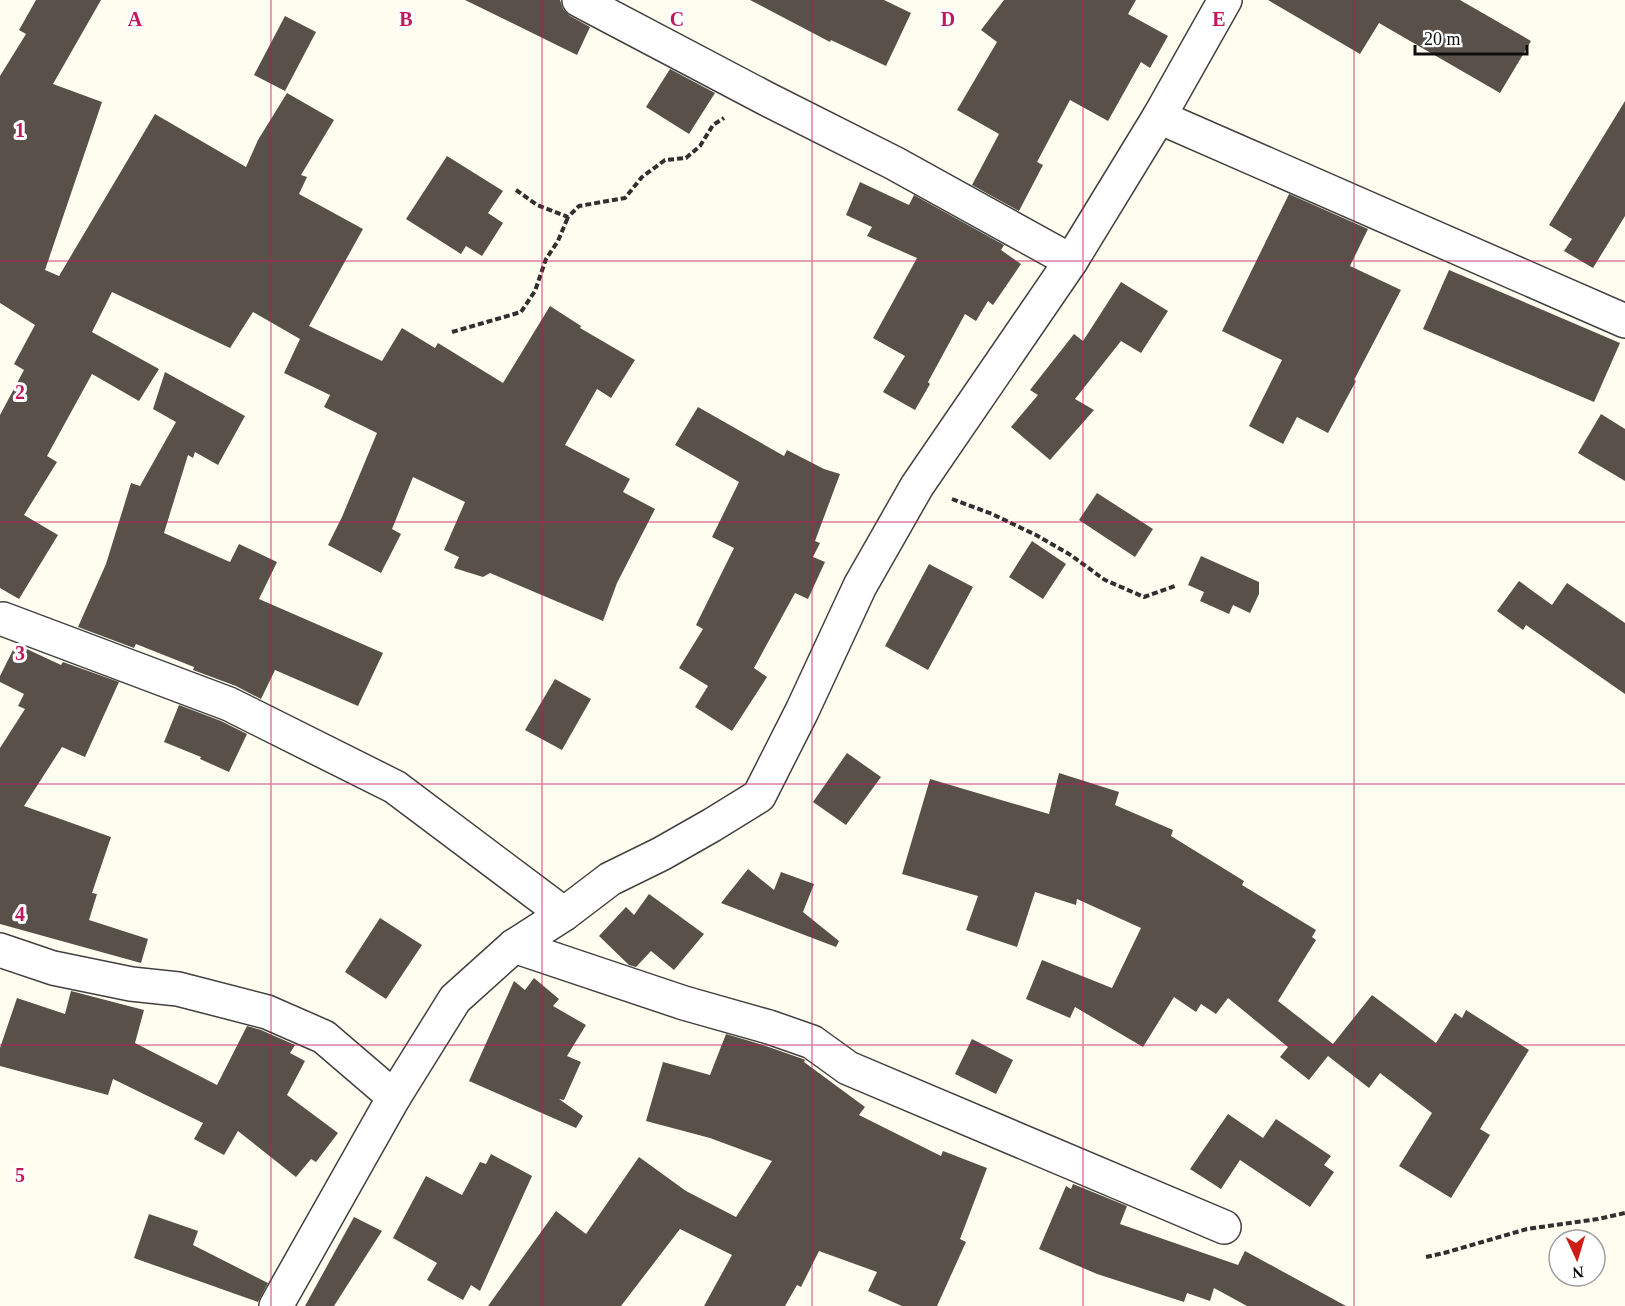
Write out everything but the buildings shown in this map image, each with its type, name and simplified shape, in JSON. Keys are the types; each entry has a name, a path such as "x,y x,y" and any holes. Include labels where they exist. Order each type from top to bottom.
{"street":[{"path":"579,0 765,99 894,163 1071,261"},
{"path":"276,1306 394,1097 455,999 514,946 564,914 610,879 661,854 759,796 802,711 860,586 917,486 1071,261 1160,117 1225,0"},
{"path":"1160,117 1625,321"},
{"path":"3,619 229,704 395,788 564,914"},
{"path":"514,946 684,1003 769,1027 812,1042 848,1068 1224,1227"},
{"path":"0,950 53,968 131,984 178,989 267,1012 324,1037 394,1097"}],"path":[{"path":"452,332 521,312 535,291 546,259 558,241 568,217 579,206 625,198 642,177 665,160 686,158 700,146 713,125 765,99"},
{"path":"516,190 537,205 568,217"},
{"path":"917,486 992,514 1036,535 1069,554 1105,580 1144,597 1175,586"},
{"path":"1426,1257 1527,1229 1625,1213"}]}
